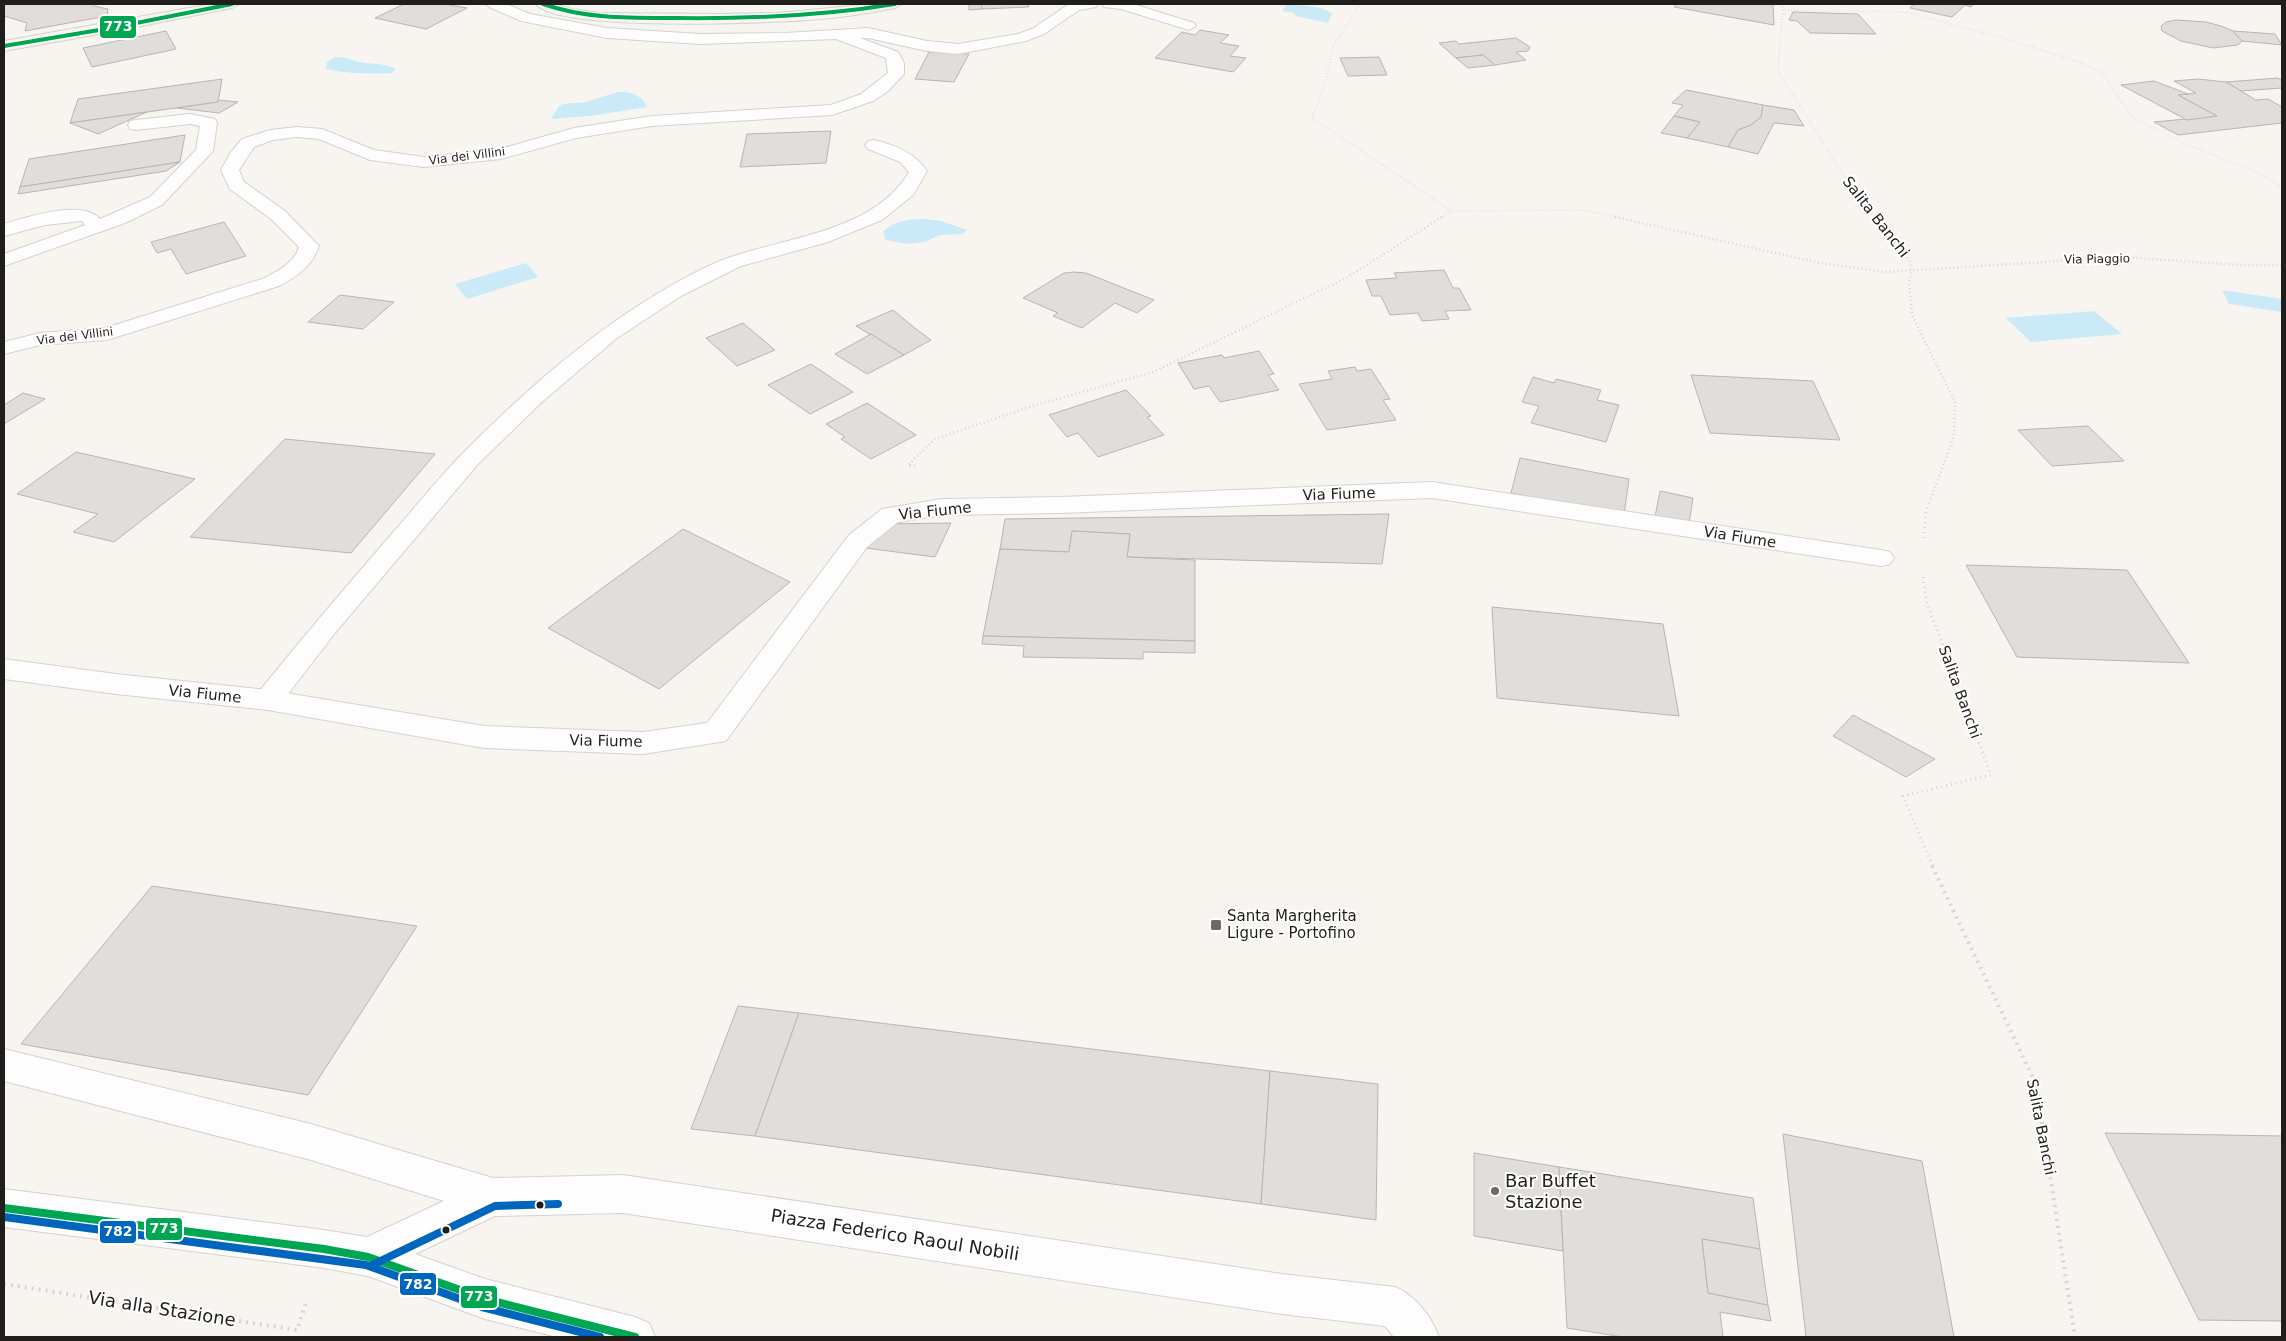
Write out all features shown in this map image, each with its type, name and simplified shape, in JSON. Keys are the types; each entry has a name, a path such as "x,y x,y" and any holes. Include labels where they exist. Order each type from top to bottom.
{"main road":[{"path":"4,46 111,28 232,4"},
{"path":"543,4 578,14 602,16 735,19 818,16 895,4"}],"street":[{"path":"494,4 526,18 607,33 700,39 785,38 868,33 927,46 958,49 1021,38 1039,31 1075,6 1091,4"},
{"path":"1109,4 1122,5 1189,26"},
{"name":"Via dei Villini","path":"4,348 40,339 107,334 272,282 294,269 307,258 309,246 278,215 236,185 230,170 240,152 248,143 255,140 270,135 297,132 322,134 370,155 424,162 501,154 574,132 652,122 832,110 859,102 873,95 880,91 896,74 894,55 838,35"},
{"path":"4,260 97,227 156,201 204,150 209,123 190,120 136,125"},
{"path":"268,700 326,626 471,458 535,396 610,334 674,292 734,262 821,238 875,216 907,191 918,171 906,158 874,145"},
{"path":"4,230 43,219 72,215 87,216 97,227"},
{"name":"Via Fiume","path":"4,669 116,684 268,700 484,737 643,743 716,733 858,541 890,515 942,507 1060,505 1432,490 1881,558"},
{"path":"4,1065 311,1142 494,1197"},
{"name":"Piazza Federico Raoul Nobili","path":"368,1257 494,1197 623,1194 1282,1294 1394,1307 1419,1337"},
{"path":"4,1208 368,1257 485,1299 635,1337"}],"path":[{"path":"918,466 908,465 935,439 1026,408 1153,372 1348,277 1452,211 1312,118 1325,84 1334,47 1360,4"},
{"name":"Salita Banchi","path":"1783,4 1778,71 1851,188 1910,261 1912,271 1909,282 1912,315 1955,402 1954,436 1926,511 1923,547"},
{"path":"1782,10 1905,12 2014,41 2084,64 2101,72 2132,117 2190,146 2256,172 2282,187"},
{"name":"Via Piaggio","path":"1452,211 1583,210 1820,263 1885,272 2122,257 2240,265 2282,265"},
{"name":"Salita Banchi","path":"1923,574 1927,603 1991,775 1903,796 1940,884 2036,1084 2075,1337"},
{"name":"Via alla Stazione","path":"4,1284 297,1330 324,1250"}],"water":[{"path":"1287,4 1317,7 1332,14 1328,23 1296,16 1294,13 1282,11"},
{"path":"335,57 382,64 396,69 392,73 376,74 326,69 327,62"},
{"path":"618,92 639,97 647,107 590,116 551,119 559,106 563,104 586,102"},
{"path":"906,220 941,221 967,230 963,234 939,235 925,242 907,244 886,240 883,232 892,225"},
{"path":"526,263 538,277 467,299 455,284"},
{"path":"2222,290 2282,299 2282,312 2229,304"},
{"path":"2094,311 2122,334 2031,342 2006,318"}],"building":[{"path":"7,4 93,4 94,6 108,9 107,16 25,31 27,23 4,16 4,6"},
{"path":"404,4 444,4 467,8 426,29 375,18"},
{"path":"969,4 981,4 982,9 969,10"},
{"path":"981,4 1028,4 1029,7 982,9"},
{"path":"1676,4 1773,4 1774,25 1674,7"},
{"path":"1914,4 1974,4 1971,7 1965,5 1952,17 1910,8"},
{"path":"1793,12 1858,14 1876,34 1810,33 1797,21 1789,20"},
{"path":"2176,20 2206,22 2221,26 2233,31 2242,41 2238,45 2213,48 2181,41 2162,31 2161,26 2166,22"},
{"path":"1200,30 1229,35 1220,43 1239,46 1230,56 1246,58 1233,72 1155,58 1182,32 1195,35"},
{"path":"166,31 176,49 92,67 83,48"},
{"path":"2233,31 2275,34 2282,45 2242,41"},
{"path":"1516,38 1530,47 1528,51 1516,52 1526,60 1495,65 1483,55 1456,58 1439,43 1456,41 1459,44"},
{"path":"929,52 969,54 954,82 915,79"},
{"path":"1483,55 1495,65 1468,68 1456,58"},
{"path":"1379,57 1387,75 1348,76 1340,58"},
{"path":"2278,78 2282,81 2282,88 2240,91 2226,82"},
{"path":"222,79 218,102 70,123 78,99"},
{"path":"2198,79 2226,82 2256,100 2268,99 2282,107 2282,123 2178,135 2154,122 2217,116 2178,95 2196,93 2174,81"},
{"path":"2154,81 2188,94 2178,95 2217,116 2187,120 2121,85"},
{"path":"1686,90 1763,105 1761,117 1751,125 1738,130 1728,147 1687,138 1700,122 1674,116 1683,105 1672,103"},
{"path":"218,100 238,102 219,113 177,108 218,102"},
{"path":"1763,105 1794,110 1804,126 1774,123 1758,154 1728,147 1738,130 1751,125 1761,117"},
{"path":"147,112 98,134 70,123"},
{"path":"1674,116 1700,122 1687,138 1661,133"},
{"path":"831,131 826,163 740,167 747,134"},
{"path":"185,135 180,162 20,187 29,159"},
{"path":"180,162 166,171 18,194 20,187"},
{"path":"224,222 246,256 186,274 171,249 157,253 151,242"},
{"path":"1444,270 1453,288 1459,288 1471,310 1445,311 1449,319 1422,321 1418,313 1390,315 1381,296 1372,296 1366,280 1397,278 1394,273"},
{"path":"1064,273 1086,273 1154,300 1137,313 1115,303 1082,328 1053,316 1058,313 1023,298"},
{"path":"340,295 394,302 363,329 308,322"},
{"path":"893,310 931,340 904,355 856,326"},
{"path":"743,323 775,350 737,366 706,338"},
{"path":"871,334 904,355 867,374 835,354"},
{"path":"1259,351 1274,374 1268,375 1279,390 1220,402 1209,386 1194,389 1178,363 1222,355 1224,358"},
{"path":"811,364 853,392 810,414 768,385"},
{"path":"1355,367 1357,371 1371,369 1390,399 1383,400 1396,420 1327,430 1299,384 1332,379 1328,371"},
{"path":"1691,375 1813,381 1840,440 1710,433"},
{"path":"1533,377 1554,383 1556,379 1601,390 1597,400 1619,405 1606,442 1531,423 1539,406 1522,402"},
{"path":"1126,390 1151,416 1147,417 1164,435 1098,457 1078,433 1067,437 1049,415"},
{"path":"23,393 45,399 4,424 4,405"},
{"path":"867,403 916,435 871,459 841,439 845,437 826,424"},
{"path":"2088,426 2124,461 2052,466 2018,430"},
{"path":"285,439 435,454 351,553 190,537"},
{"path":"76,452 195,479 114,542 73,532 98,514 17,494"},
{"path":"1520,458 1629,479 1624,515 1511,493"},
{"path":"1660,491 1693,498 1689,524 1655,517"},
{"path":"1389,514 1382,564 1127,557 1130,534 1072,531 1069,552 1000,549 1005,519"},
{"path":"951,523 935,557 865,548 880,524"},
{"path":"683,529 790,582 659,689 548,628"},
{"path":"1072,531 1130,534 1127,557 1195,560 1195,641 983,636 1000,549 1069,552"},
{"path":"1966,565 2127,570 2189,663 2017,657"},
{"path":"1492,607 1663,624 1679,716 1497,698"},
{"path":"983,636 1195,641 1195,653 1143,652 1143,659 1023,657 1024,646 982,644"},
{"path":"1853,715 1935,759 1906,777 1833,736"},
{"path":"152,886 417,926 308,1095 21,1044"},
{"path":"738,1006 799,1013 755,1136 691,1129"},
{"path":"799,1013 1270,1071 1261,1204 755,1136"},
{"path":"1270,1071 1378,1084 1376,1220 1261,1204"},
{"path":"2105,1133 2282,1136 2282,1321 2199,1320"},
{"path":"1783,1134 1922,1161 1954,1337 1806,1337"},
{"path":"1474,1153 1559,1167 1563,1251 1474,1236"},
{"path":"1559,1167 1753,1198 1760,1249 1702,1239 1708,1293 1768,1305 1771,1321 1720,1312 1723,1337 1623,1337 1567,1328"},
{"path":"1702,1239 1760,1249 1768,1305 1708,1293"}],"transit line":[{"name":"773","path":"4,46 111,28 232,4"},
{"name":"773","path":"543,4 573,13 604,17 636,18 753,18 810,15 895,4"},
{"name":"782","path":"372,1265 495,1206 558,1204"},
{"name":"773","path":"4,1208 324,1249 368,1257 485,1299 635,1337"},
{"name":"782","path":"4,1217 366,1265 482,1307 600,1337"}],"place":[{"name":"Santa Margherita Ligure - Portofino","path":"1216,925"},
{"name":"Bar Buffet Stazione","path":"1495,1191"}]}
